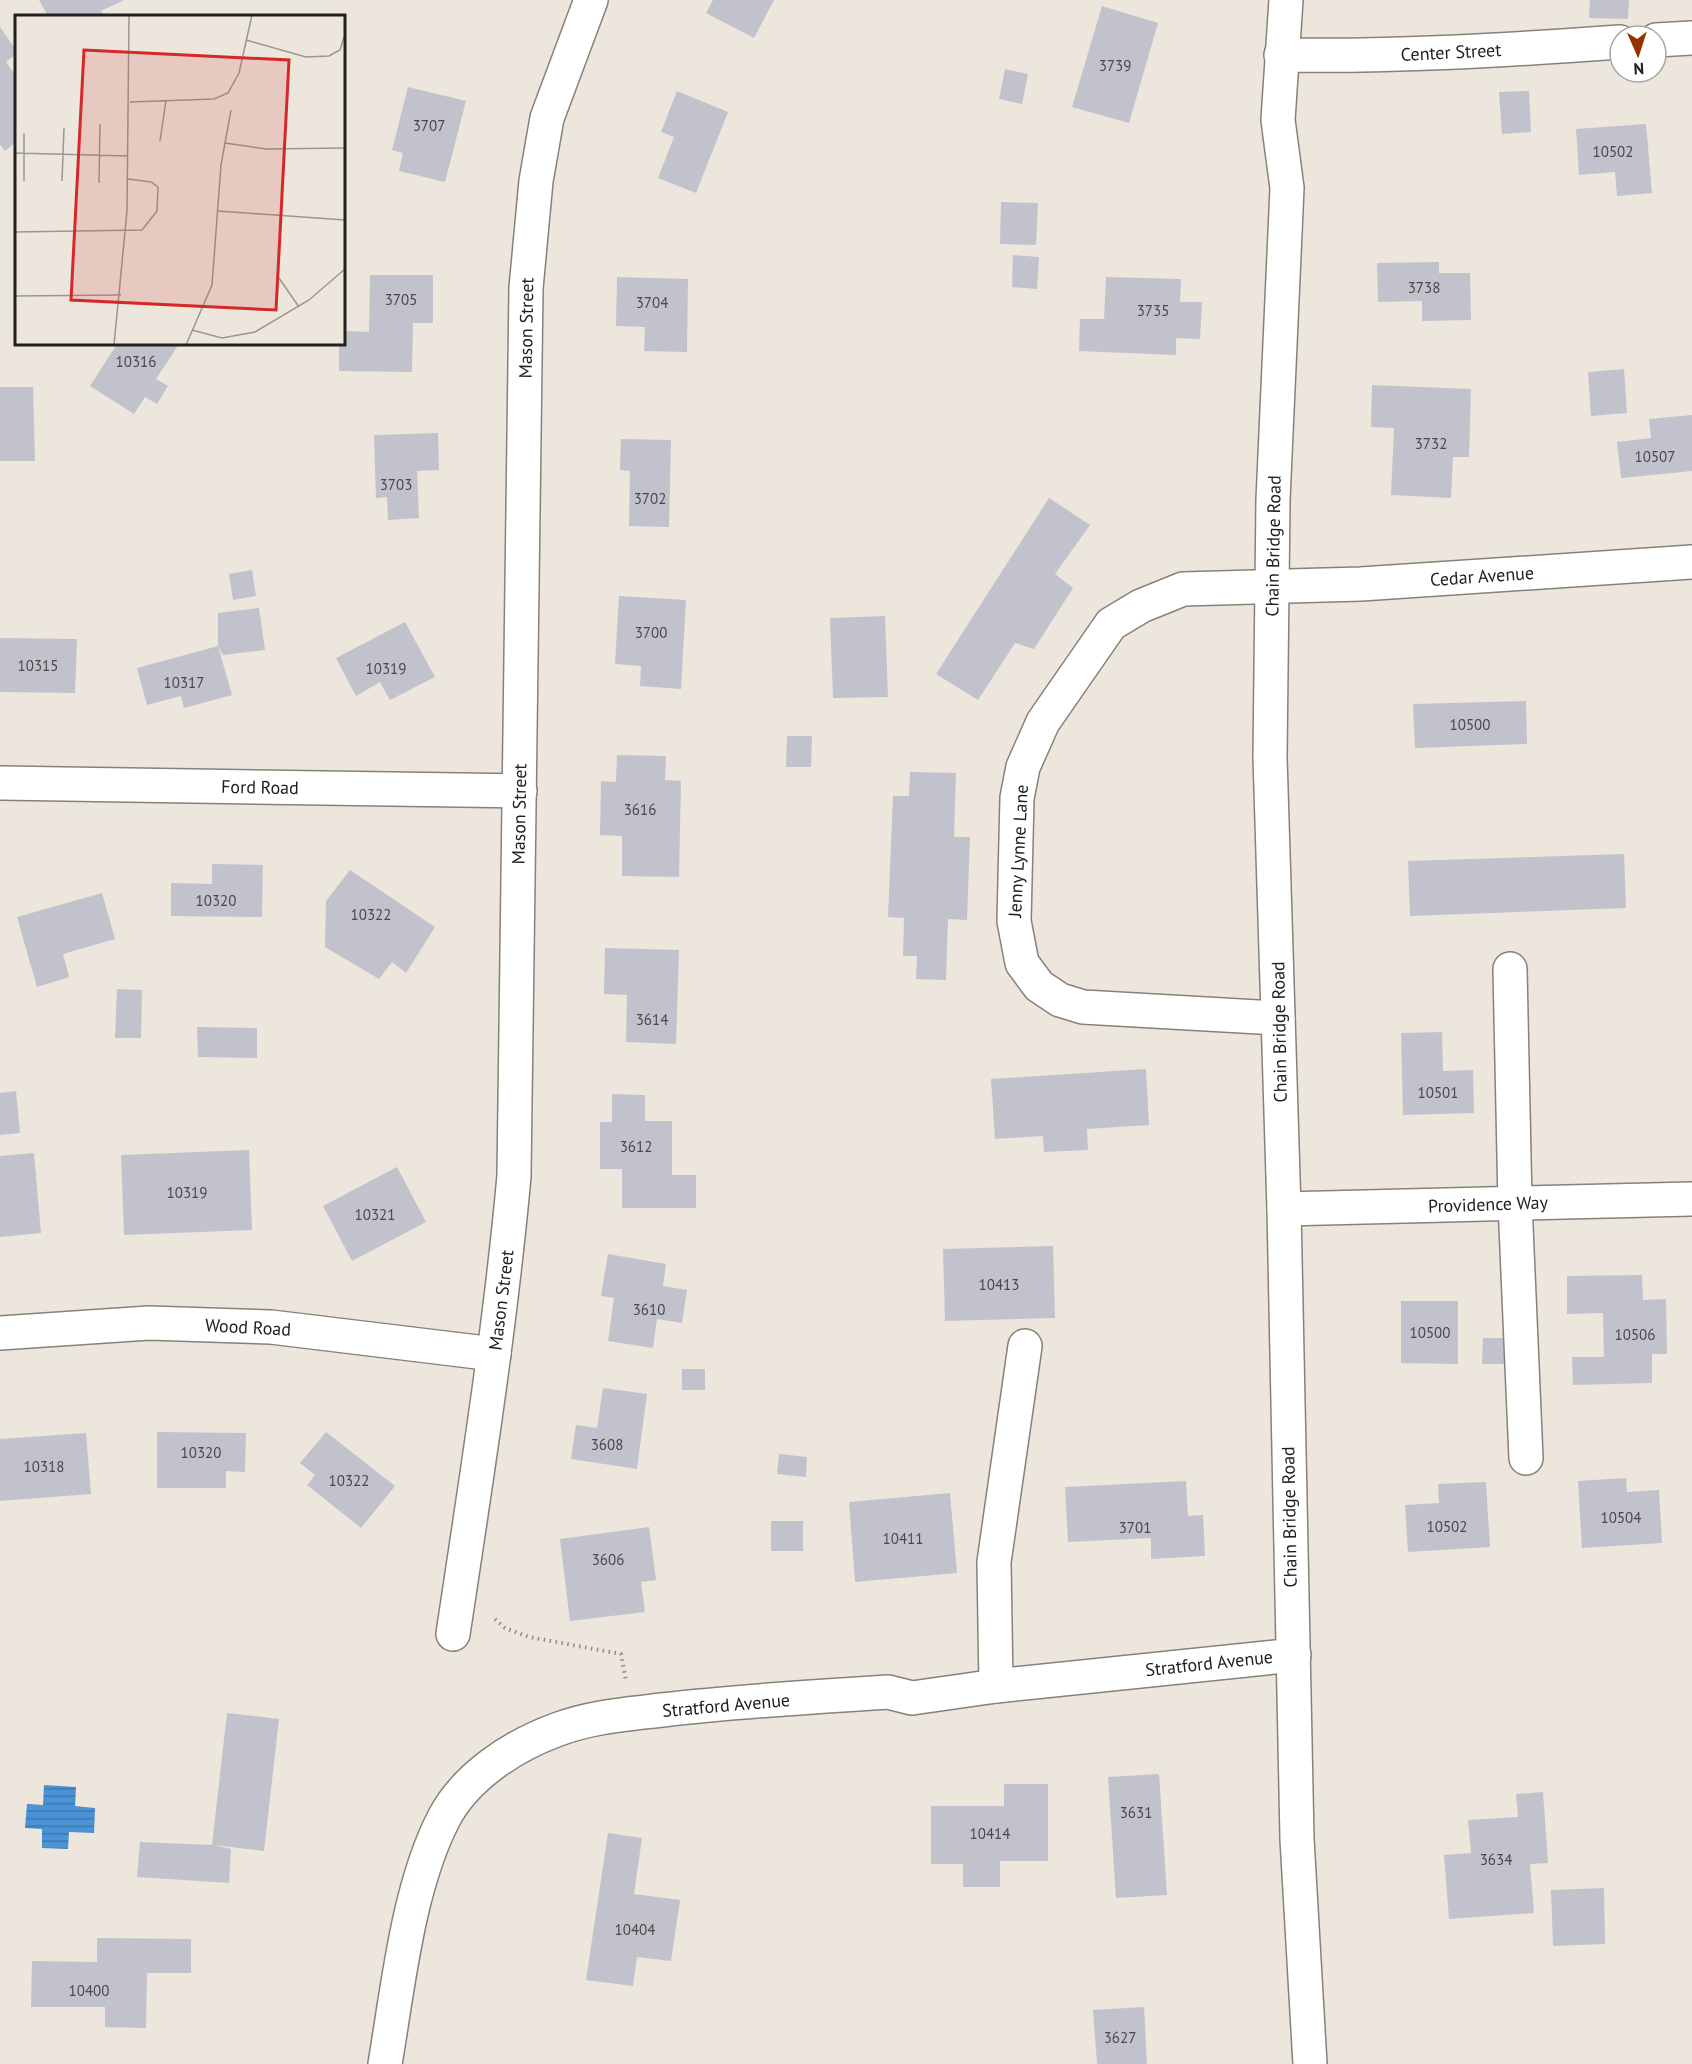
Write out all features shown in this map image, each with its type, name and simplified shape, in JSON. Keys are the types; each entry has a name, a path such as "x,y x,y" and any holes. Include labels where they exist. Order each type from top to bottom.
{"street":[{"name":"Mason Street","path":"453,1634 486,1427 505,1279 514,1176 526,288 536,181 547,118 591,0"},
{"name":"Chain Bridge Road","path":"1286,0 1278,120 1287,188 1272,586 1270,757 1284,1209 1297,1839 1311,2064"},
{"path":"1668,39 1692,38"},
{"name":"Center Street","path":"1281,56 1440,54 1608,43"},
{"name":"Cedar Avenue","path":"1272,586 1362,584 1692,562"},
{"name":"Jenny Lynne Lane","path":"1272,586 1183,589 1141,606 1111,624 1043,722 1023,766 1017,798 1014,921 1022,963 1039,986 1060,1000 1083,1007 1278,1018"},
{"name":"Ford Road","path":"0,783 520,790"},
{"path":"1509,969 1515,1203 1526,1458"},
{"name":"Providence Way","path":"1284,1209 1692,1199"},
{"name":"Wood Road","path":"0,1333 149,1323 271,1327 494,1354"},
{"path":"996,1686 994,1562 1025,1347"},
{"name":"Stratford Avenue","path":"385,2064 406,1942 427,1858 444,1817 457,1798 484,1770 507,1754 556,1730 602,1718 720,1703 888,1692 912,1698 996,1686 1294,1654"}],"path":[{"path":"495,1619 505,1628 530,1637 621,1654 629,1714"}],"water":[{"path":"44,1785 76,1787 75,1806 95,1808 94,1833 69,1832 68,1849 42,1848 42,1829 25,1828 27,1804 43,1805"}],"building":[{"path":"39,0 124,0 101,11 103,15 47,15"},
{"path":"713,0 774,0 754,38 706,13"},
{"path":"1590,0 1629,0 1628,19 1589,18"},
{"path":"1102,6 1158,23 1129,123 1072,107"},
{"path":"0,27 15,49 15,55 6,62 15,75 15,143 5,151 0,145"},
{"path":"1005,69 1028,74 1022,104 999,99"},
{"path":"408,87 466,101 445,182 399,171 403,153 392,150"},
{"path":"677,91 728,112 696,193 658,178 674,137 661,132"},
{"path":"1529,91 1531,132 1502,134 1499,92"},
{"path":"1646,124 1652,193 1617,196 1615,172 1579,175 1576,129"},
{"path":"1001,202 1038,203 1036,245 1000,244"},
{"path":"1013,255 1039,257 1037,289 1012,287"},
{"path":"1439,262 1439,273 1470,273 1471,320 1422,321 1422,301 1378,302 1377,263"},
{"path":"370,275 433,275 433,323 413,323 412,372 339,371 339,345 345,345 345,331 369,332"},
{"path":"617,277 688,279 687,352 644,351 645,327 616,326"},
{"path":"1106,277 1181,279 1180,302 1202,302 1200,339 1176,338 1176,355 1079,351 1080,319 1104,319"},
{"path":"116,345 178,345 156,379 168,386 157,404 145,397 134,414 90,386"},
{"path":"1624,369 1627,413 1591,416 1588,372"},
{"path":"1372,385 1471,389 1469,457 1453,457 1451,498 1391,495 1394,428 1371,427"},
{"path":"0,387 33,387 35,461 0,461"},
{"path":"1692,415 1692,471 1621,478 1617,442 1651,438 1649,419"},
{"path":"438,433 439,470 417,471 419,518 388,520 387,497 376,498 374,435"},
{"path":"621,439 671,440 669,527 629,526 630,471 620,470"},
{"path":"1049,498 1090,525 1055,574 1073,588 1034,649 1015,643 978,700 936,674"},
{"path":"252,570 256,596 233,600 229,574"},
{"path":"619,596 686,600 681,689 640,686 641,666 615,664"},
{"path":"259,608 265,650 223,655 218,646 218,613"},
{"path":"885,616 888,697 833,698 830,618"},
{"path":"405,622 435,677 390,700 380,682 356,696 336,658"},
{"path":"0,638 77,639 75,693 0,692"},
{"path":"218,646 232,695 184,708 181,696 147,705 137,668"},
{"path":"1526,701 1527,744 1415,748 1413,704"},
{"path":"787,736 812,736 811,767 786,767"},
{"path":"617,755 666,756 665,780 681,781 679,877 622,876 622,836 600,835 601,781 616,782"},
{"path":"910,772 956,773 954,837 970,837 967,920 948,919 946,980 916,979 917,956 903,956 904,918 888,917 893,796 909,796"},
{"path":"1624,854 1626,908 1410,916 1408,861"},
{"path":"212,864 263,865 262,917 171,916 171,883 212,884"},
{"path":"350,870 435,927 406,973 392,962 379,979 325,947 326,901"},
{"path":"102,893 115,939 63,954 69,977 37,987 17,917"},
{"path":"605,948 679,950 676,1044 626,1042 627,995 604,994"},
{"path":"117,989 142,990 141,1038 115,1038"},
{"path":"197,1027 257,1028 257,1058 198,1057"},
{"path":"1442,1032 1443,1071 1473,1070 1474,1113 1403,1115 1401,1033"},
{"path":"1146,1069 1149,1125 1087,1129 1088,1150 1044,1152 1043,1136 995,1139 991,1079"},
{"path":"16,1091 20,1133 0,1135 0,1093"},
{"path":"612,1094 645,1095 645,1121 672,1121 672,1175 696,1175 696,1208 622,1208 622,1169 600,1169 600,1122 612,1122"},
{"path":"249,1150 252,1230 124,1235 121,1155"},
{"path":"34,1153 41,1233 0,1237 0,1156"},
{"path":"397,1167 426,1222 352,1261 323,1206"},
{"path":"1053,1246 1055,1318 945,1321 943,1249"},
{"path":"608,1254 666,1264 663,1286 687,1290 682,1323 657,1319 653,1348 608,1341 614,1298 601,1296"},
{"path":"1642,1275 1643,1300 1666,1299 1667,1354 1652,1354 1652,1383 1573,1385 1572,1357 1604,1357 1603,1313 1567,1314 1567,1276"},
{"path":"1401,1301 1458,1301 1458,1364 1401,1363"},
{"path":"1483,1338 1509,1338 1508,1364 1482,1364"},
{"path":"682,1369 705,1369 705,1390 682,1390"},
{"path":"603,1388 647,1394 637,1469 571,1459 576,1425 597,1428"},
{"path":"157,1432 246,1433 245,1472 226,1471 226,1488 157,1488"},
{"path":"326,1432 395,1486 361,1528 307,1485 315,1475 300,1463"},
{"path":"86,1433 91,1494 0,1501 0,1439"},
{"path":"779,1454 807,1457 806,1477 777,1474"},
{"path":"1626,1478 1627,1492 1659,1490 1662,1543 1582,1548 1578,1481"},
{"path":"1186,1481 1188,1516 1203,1515 1205,1556 1151,1559 1151,1538 1068,1542 1065,1487"},
{"path":"1486,1482 1490,1547 1408,1552 1405,1505 1439,1503 1438,1484"},
{"path":"950,1493 957,1573 855,1582 849,1502"},
{"path":"771,1521 803,1521 803,1551 771,1551"},
{"path":"649,1527 656,1580 641,1582 645,1612 570,1621 560,1539"},
{"path":"227,1713 279,1719 264,1851 214,1845 231,1849 229,1883 137,1877 140,1842 212,1845"},
{"path":"1159,1774 1167,1895 1116,1898 1108,1777"},
{"path":"1004,1784 1048,1784 1048,1861 1000,1861 1000,1887 963,1887 963,1864 931,1864 931,1806 1004,1806"},
{"path":"1543,1792 1548,1863 1530,1864 1534,1913 1449,1919 1444,1855 1471,1853 1468,1820 1518,1817 1516,1794"},
{"path":"608,1833 642,1838 634,1894 680,1900 671,1961 637,1957 633,1986 586,1980"},
{"path":"1604,1888 1605,1944 1553,1946 1551,1890"},
{"path":"97,1938 191,1939 191,1973 147,1973 146,2028 105,2027 105,2007 31,2007 32,1961 97,1962"},
{"path":"1144,2007 1147,2064 1097,2064 1093,2010"}]}
